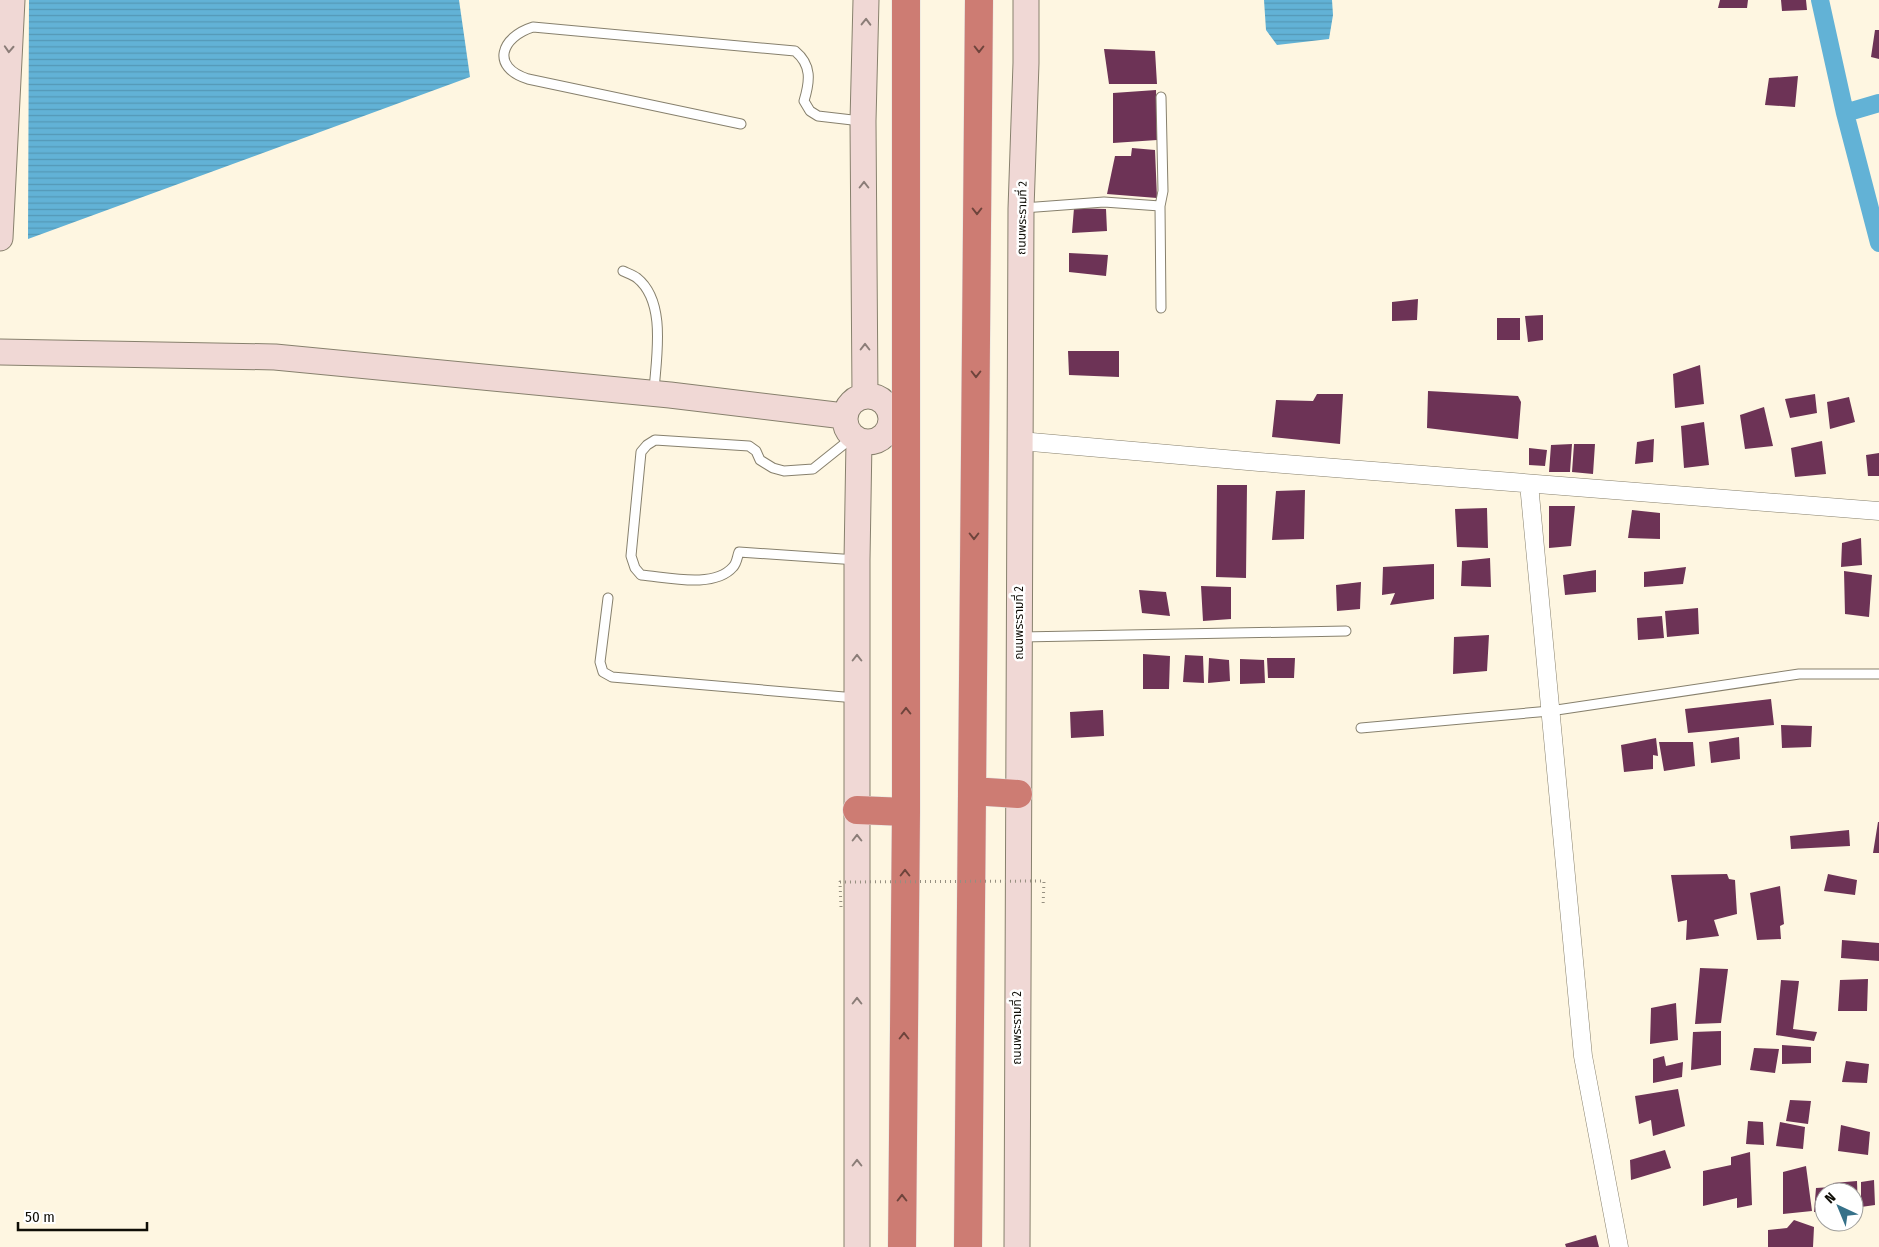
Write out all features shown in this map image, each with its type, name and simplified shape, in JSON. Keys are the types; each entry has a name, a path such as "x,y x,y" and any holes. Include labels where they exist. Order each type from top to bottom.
{"highway":[{"path":"902,1247 906,812 898,413 906,0"},
{"path":"968,1247 979,0"},
{"path":"972,791 1018,794"},
{"path":"857,810 906,812"}],"main road":[{"path":"0,238 12,0"},
{"path":"865,396 864,121 866,0"},
{"name":"ถนนพระรามที่ 2","path":"1017,1247 1021,209 1026,63 1026,0"},
{"path":"0,352 275,357 654,394 852,432 867,442 881,438 898,413 880,399 865,396 851,403 852,432 857,560 857,1247"}],"street":[{"path":"1020,441 1529,484 1879,511"},
{"path":"1529,484 1583,1056 1619,1247"}],"lane":[{"path":"741,124 528,79 510,71 504,64 503,53 508,41 522,30 532,27 795,51 802,57 808,68 807,92 804,101 810,111 818,116 864,121"},
{"path":"1161,97 1163,191 1160,206 1161,308"},
{"path":"1021,209 1104,202 1160,206"},
{"path":"623,270 638,278 648,293 655,309 658,322 654,394"},
{"path":"852,432 813,469 784,470 773,468 760,460 756,451 749,446 655,440 641,452 631,556 635,568 641,575 701,580 718,577 728,572 735,566 739,552 857,560"},
{"path":"608,598 600,662 603,672 612,677 857,698"},
{"path":"1019,638 1346,631"},
{"path":"1361,728 1550,711 1798,674 1879,674"}],"path":[{"path":"840,906 840,882 1044,882 1043,907"}],"water":[{"path":"29,0 459,0 470,77 28,239"},
{"path":"1264,0 1332,0 1333,15 1329,39 1277,45 1266,30"}],"building":[{"path":"1720,0 1748,0 1747,8 1718,8"},
{"path":"1781,0 1806,0 1807,10 1782,11"},
{"path":"1875,30 1879,30 1879,59 1871,57"},
{"path":"1104,49 1155,51 1157,84 1109,84"},
{"path":"1798,76 1795,107 1765,105 1769,78"},
{"path":"1156,90 1157,140 1113,143 1113,93"},
{"path":"1132,148 1155,150 1157,198 1107,194 1115,156 1131,156"},
{"path":"1074,208 1106,209 1107,231 1072,233"},
{"path":"1069,253 1108,255 1106,276 1069,272"},
{"path":"1418,299 1417,320 1392,321 1392,302"},
{"path":"1543,315 1543,340 1528,342 1525,316"},
{"path":"1497,318 1520,318 1520,340 1497,340"},
{"path":"1068,351 1119,351 1119,377 1069,375"},
{"path":"1700,365 1704,404 1675,408 1673,374"},
{"path":"1428,391 1518,396 1521,402 1518,439 1427,428"},
{"path":"1317,394 1343,394 1340,444 1272,437 1276,400 1313,401"},
{"path":"1815,394 1817,413 1790,418 1785,399"},
{"path":"1849,397 1855,422 1830,429 1827,402"},
{"path":"1764,407 1773,446 1745,449 1740,415"},
{"path":"1704,422 1709,465 1684,468 1681,426"},
{"path":"1654,439 1653,462 1635,464 1637,442"},
{"path":"1822,441 1826,474 1795,477 1791,448"},
{"path":"1572,444 1570,472 1549,472 1551,445"},
{"path":"1574,444 1595,444 1593,474 1572,472"},
{"path":"1529,448 1547,450 1545,466 1529,465"},
{"path":"1879,453 1879,476 1868,476 1866,455"},
{"path":"1217,485 1247,485 1246,578 1216,577"},
{"path":"1305,490 1304,539 1272,540 1276,491"},
{"path":"1549,506 1575,506 1571,546 1549,548"},
{"path":"1487,508 1488,548 1457,547 1455,509"},
{"path":"1632,510 1660,513 1660,539 1628,538"},
{"path":"1861,538 1862,565 1841,567 1842,543"},
{"path":"1490,558 1491,587 1461,586 1462,561"},
{"path":"1434,564 1434,599 1390,605 1395,593 1382,595 1383,567"},
{"path":"1686,567 1683,584 1644,587 1644,572"},
{"path":"1596,570 1596,592 1565,595 1563,575"},
{"path":"1844,571 1872,575 1869,617 1845,614"},
{"path":"1361,582 1360,609 1337,611 1336,585"},
{"path":"1201,586 1231,587 1231,619 1203,621"},
{"path":"1139,590 1166,592 1170,616 1142,613"},
{"path":"1698,608 1699,634 1667,637 1665,611"},
{"path":"1662,616 1664,638 1638,640 1637,618"},
{"path":"1489,635 1487,671 1453,674 1454,637"},
{"path":"1143,654 1170,656 1169,689 1143,689"},
{"path":"1185,655 1203,656 1204,683 1183,682"},
{"path":"1209,658 1229,660 1230,681 1208,683"},
{"path":"1267,658 1295,658 1294,678 1268,678"},
{"path":"1240,659 1264,660 1265,683 1240,684"},
{"path":"1771,699 1774,725 1688,733 1685,709"},
{"path":"1103,710 1104,736 1071,738 1070,712"},
{"path":"1781,725 1812,726 1811,747 1782,748"},
{"path":"1739,737 1740,759 1711,763 1709,742"},
{"path":"1656,738 1658,756 1653,755 1653,769 1624,772 1621,745"},
{"path":"1659,742 1693,742 1695,766 1664,771"},
{"path":"1878,822 1879,853 1873,853"},
{"path":"1849,830 1850,846 1791,849 1790,836"},
{"path":"1727,874 1729,879 1735,880 1737,914 1714,920 1719,936 1686,940 1687,920 1678,922 1671,875"},
{"path":"1828,874 1857,880 1855,895 1824,891"},
{"path":"1780,886 1784,924 1780,926 1781,939 1757,940 1750,893"},
{"path":"1842,940 1879,943 1879,961 1841,958"},
{"path":"1700,968 1728,969 1721,1023 1695,1024"},
{"path":"1868,979 1867,1011 1838,1011 1840,980"},
{"path":"1781,980 1799,981 1793,1029 1817,1032 1814,1041 1776,1035"},
{"path":"1676,1003 1678,1040 1650,1044 1651,1008"},
{"path":"1721,1031 1721,1065 1691,1070 1693,1032"},
{"path":"1782,1045 1811,1047 1811,1063 1782,1064"},
{"path":"1754,1048 1779,1049 1775,1073 1750,1070"},
{"path":"1664,1056 1666,1066 1683,1062 1682,1077 1653,1083 1653,1059"},
{"path":"1846,1061 1869,1064 1867,1083 1842,1082"},
{"path":"1678,1089 1685,1126 1653,1136 1651,1120 1639,1124 1635,1096"},
{"path":"1790,1100 1811,1101 1808,1124 1786,1121"},
{"path":"1748,1121 1763,1122 1764,1145 1746,1144"},
{"path":"1780,1122 1805,1127 1803,1149 1776,1146"},
{"path":"1841,1125 1870,1132 1868,1155 1838,1151"},
{"path":"1665,1150 1671,1168 1631,1180 1630,1160"},
{"path":"1750,1152 1752,1205 1737,1208 1737,1198 1703,1206 1703,1171 1731,1165 1731,1157"},
{"path":"1806,1166 1812,1211 1783,1214 1783,1172"},
{"path":"1874,1180 1875,1205 1864,1207 1864,1182 1861,1182"},
{"path":"1794,1220 1814,1227 1813,1247 1768,1247 1768,1230 1787,1228"},
{"path":"1596,1235 1599,1247 1566,1247 1565,1244"}],"waterway":[{"path":"1820,0 1845,113"},
{"path":"1879,103 1845,113 1879,243"}]}
